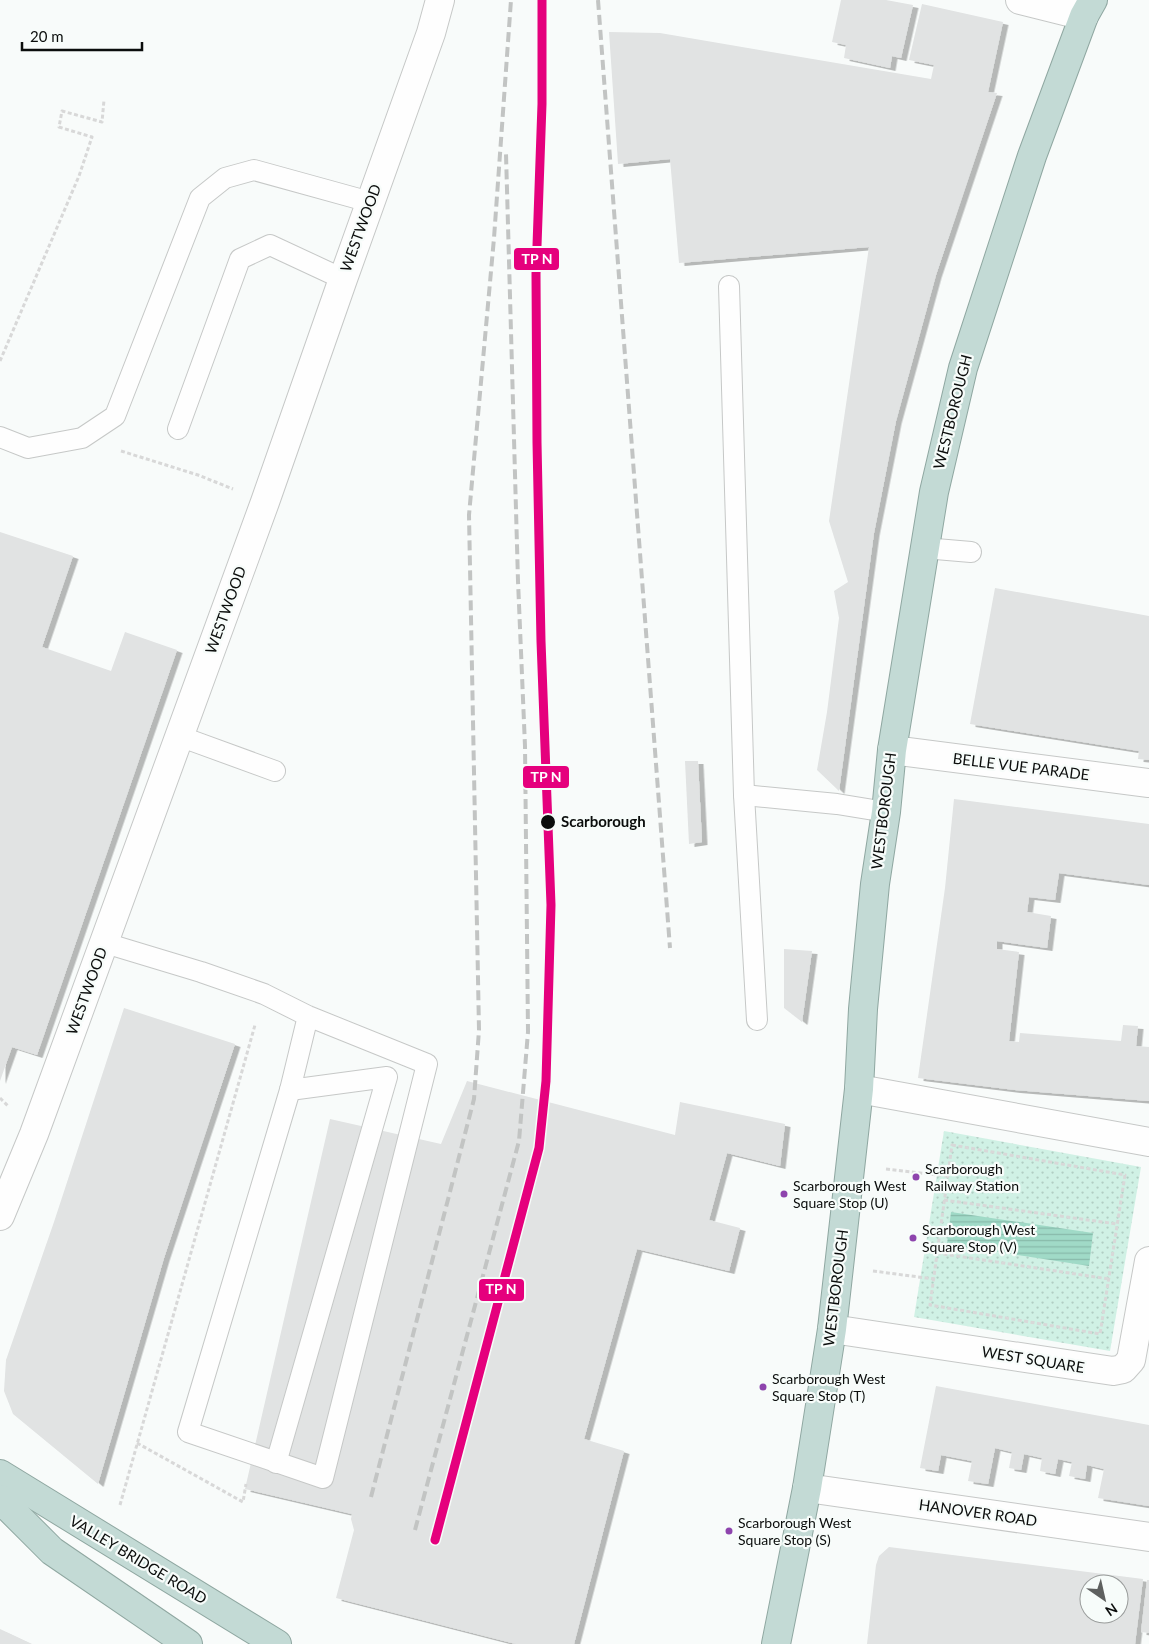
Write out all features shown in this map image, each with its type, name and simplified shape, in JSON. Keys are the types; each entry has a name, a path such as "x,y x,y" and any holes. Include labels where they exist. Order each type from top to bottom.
{"highway":[{"name":"WESTBOROUGH","path":"776,1644 807,1488 832,1329 858,1089 862,1009 875,884 886,812 892,750 934,492 962,368 1032,156 1088,8"},
{"name":"VALLEY BRIDGE ROAD","path":"0,1474 277,1644"},
{"path":"0,1499 52,1551 188,1644"}],"street":[{"name":"WESTWOOD","path":"0,1216 34,1134 105,943 265,502 431,33 440,0"},
{"path":"1020,0 1088,8"},
{"name":"BELLE VUE PARADE","path":"892,750 1149,783"},
{"path":"858,1089 1149,1142"},
{"name":"WEST SQUARE","path":"832,1329 1113,1372 1123,1368 1130,1360 1149,1261"},
{"name":"HANOVER ROAD","path":"807,1488 1149,1537"}],"lane":[{"path":"0,437 28,448 73,440 82,438 116,416 200,198 225,178 254,170 370,202"},
{"path":"178,429 240,260 270,245 343,279"},
{"path":"729,286 744,795 757,1020"},
{"path":"924,548 971,552"},
{"path":"179,736 275,771"},
{"path":"744,795 837,804 886,812"},
{"path":"105,943 201,972 264,994 308,1016 427,1064 322,1478 188,1432 290,1090 308,1016"},
{"path":"276,1463 387,1077 393,1050"},
{"path":"290,1090 387,1077"}],"path":[{"path":"0,361 79,176 92,137 59,127 62,111 102,122 104,100"},
{"path":"110,1542 264,994"},
{"path":"952,1145 1126,1175 1100,1334 930,1305 948,1176 952,1145"},
{"path":"850,1166 948,1176"},
{"path":"944,1200 1118,1224"},
{"path":"937,1253 1109,1280"},
{"path":"839,1266 934,1278"}],"shaded area":[{"path":"944,1131 1141,1167 1110,1351 914,1317"},
{"path":"951,1212 1093,1233 1089,1266 947,1244"}],"building":[{"path":"841,0 886,0 913,5 901,58 892,56 890,68 844,58 846,45 832,42"},
{"path":"922,4 1003,22 988,92 997,93 936,275 896,421 874,533 839,791 817,770 827,712 839,618 834,591 848,582 829,521 869,247 679,263 670,159 618,164 609,32 660,33 931,79 934,65 909,60"},
{"path":"0,532 73,556 42,647 111,671 125,632 177,650 37,1055 12,1047 0,1081"},
{"path":"995,588 1149,616 1149,760 1138,759 1139,751 970,724"},
{"path":"685,761 698,761 702,842 689,844"},
{"path":"954,799 1149,824 1149,885 1059,873 1055,900 1029,897 1027,912 1051,916 1047,948 997,941 997,949 1019,952 1009,1041 1019,1042 1020,1033 1121,1041 1123,1025 1138,1026 1136,1046 1149,1047 1149,1101 1015,1090 918,1078 945,888"},
{"path":"784,949 812,951 802,1022 784,1008"},
{"path":"124,1008 235,1044 164,1258 98,1484 13,1414 4,1391 6,1360 54,1222"},
{"path":"467,1081 675,1135 680,1102 785,1124 780,1166 727,1153 709,1220 740,1228 729,1271 637,1249 584,1439 624,1451 574,1644 516,1644 336,1598 354,1530 351,1519 352,1514 245,1489 330,1119 441,1144"},
{"path":"936,1386 1149,1425 1149,1506 1098,1498 1104,1469 1087,1465 1085,1479 1069,1476 1072,1462 1058,1459 1055,1474 1040,1471 1042,1458 1024,1454 1021,1470 1009,1468 1012,1452 995,1448 988,1484 968,1481 972,1461 941,1455 938,1471 920,1468"},
{"path":"889,1547 1103,1574 1079,1574 1079,1624 1129,1624 1129,1577 1143,1579 1135,1644 867,1644 876,1565 879,1556"},
{"path":"1147,1580 1149,1580 1149,1633 1141,1632"},
{"path":"0,1629 32,1644 0,1644"}],"railway":[{"path":"371,1497 474,1099 479,1030 469,515 494,238 511,0"},
{"path":"598,0 670,948"},
{"path":"415,1530 519,1141 528,1032 525,746 518,581 506,154"}],"transit line":[{"path":"435,1540 539,1148 546,1081 551,905 541,641 536,274 542,104 542,0"}],"place":[{"name":"Scarborough","path":"548,822"},
{"name":"Scarborough Railway Station","path":"916,1177"},
{"name":"Scarborough West Square Stop (U)","path":"784,1194"},
{"name":"Scarborough West Square Stop (V)","path":"913,1238"},
{"name":"Scarborough West Square Stop (T)","path":"763,1387"},
{"name":"Scarborough West Square Stop (S)","path":"729,1531"}]}
